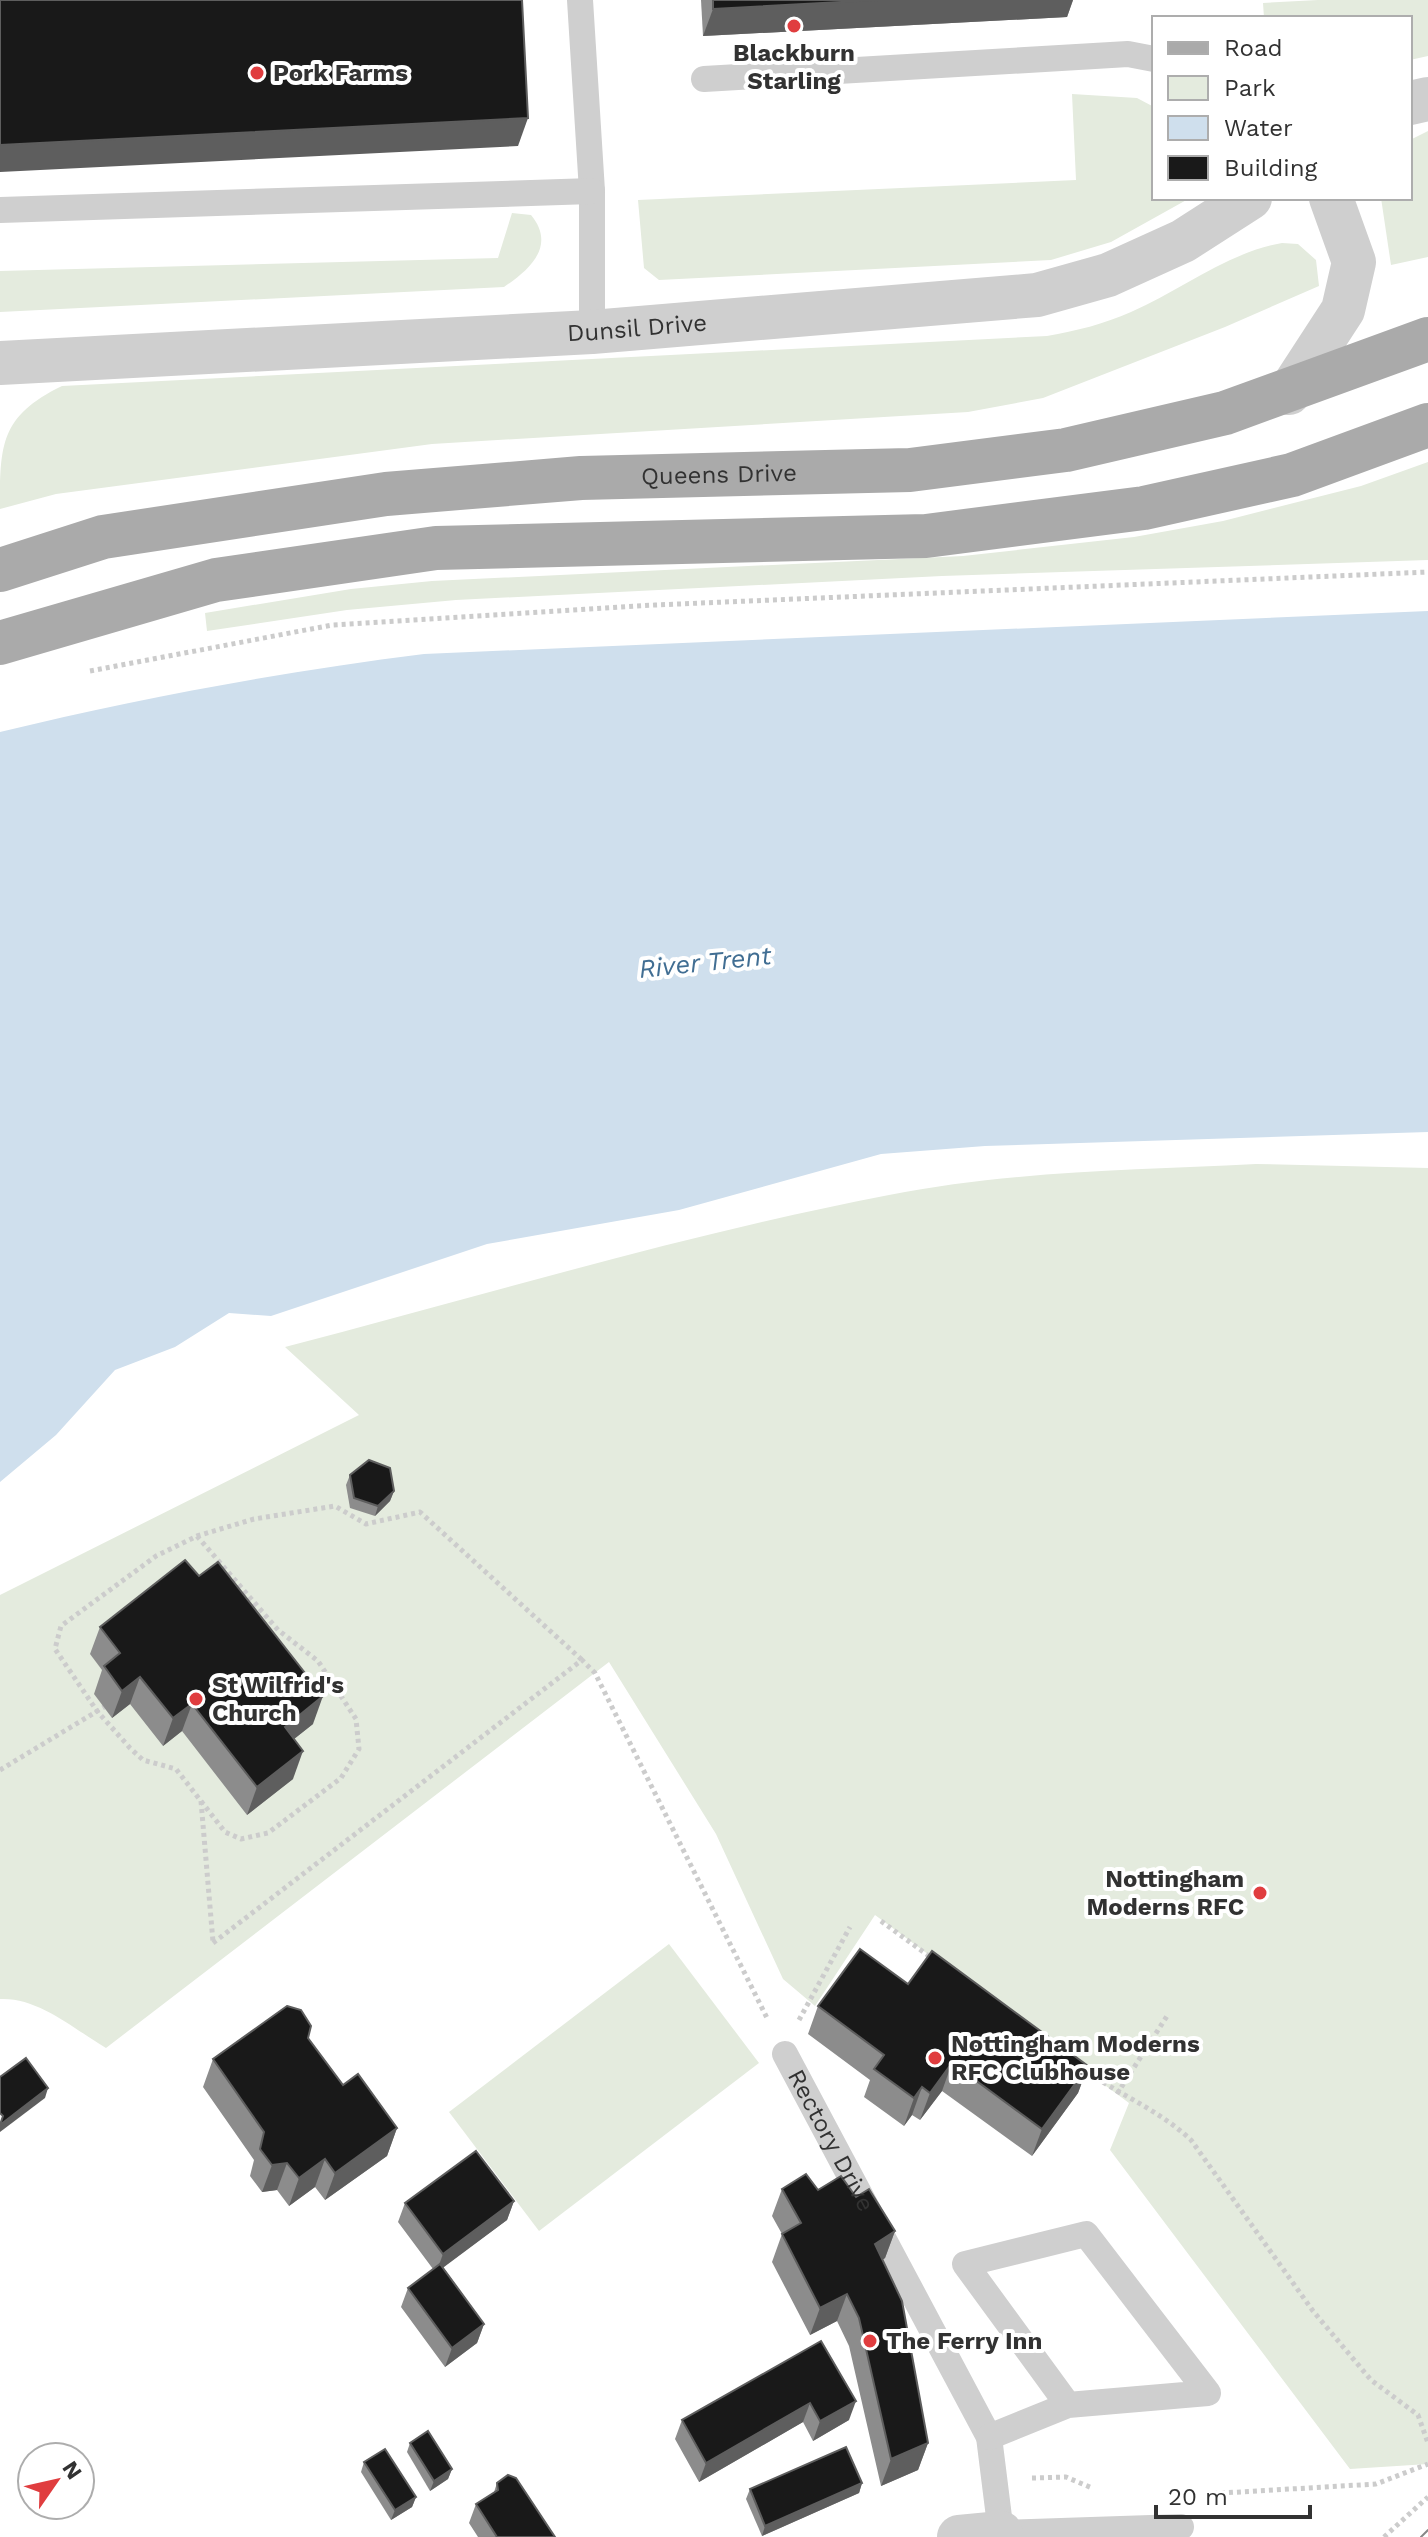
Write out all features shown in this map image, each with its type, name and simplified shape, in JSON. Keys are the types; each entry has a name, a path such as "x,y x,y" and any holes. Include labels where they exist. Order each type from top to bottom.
{"main road":[{"name":"Queens Drive","path":"0,570 103,537 386,494 581,478 910,470 1066,450 1225,413 1289,393 1428,339"},
{"path":"0,643 216,580 436,548 926,536 1144,508 1292,475 1428,425"}],"street":[{"name":"Dunsil Drive","path":"0,363 592,332 1037,295 1108,275 1183,241 1247,200"},
{"path":"1289,393 1343,310 1354,262 1332,200"}],"lane":[{"path":"580,0 592,191 592,332"},
{"path":"704,79 1128,54 1152,59"},
{"path":"0,210 592,191"},
{"name":"Rectory Drive","path":"785,2054 989,2437 994,2480 987,2536"},
{"path":"989,2437 1068,2405 1208,2393 1086,2234 965,2264 1068,2405"},
{"path":"987,2536 1181,2527"}],"path":[{"path":"74,674 332,625 655,605 1428,572"},
{"path":"197,1536 278,1630 318,1661 356,1719 359,1749 341,1778 268,1833 241,1839 225,1832 176,1769 143,1760 97,1711 55,1649 61,1626 156,1556 197,1536 254,1519 335,1506 366,1524 420,1512 595,1673 785,2054"},
{"path":"288,1653 297,1646"},
{"path":"201,1800 213,1943 582,1660"},
{"path":"0,1770 104,1707"},
{"path":"881,1921 943,1966"},
{"path":"785,2054 807,2002 850,1927"},
{"path":"1117,2094 1167,2016"},
{"path":"1080,2066 1117,2094 1169,2120 1191,2140 1313,2311 1371,2380 1418,2415 1428,2443"},
{"path":"1203,2494 1376,2484 1428,2464"},
{"path":"994,2480 1066,2477 1099,2491"},
{"path":"1384,2537 1428,2497"}],"green space":[{"path":"1428,0 1428,56 1412,60 1412,16 1264,16 1263,3"},
{"path":"1072,94 1137,98 1152,106 1152,200 1186,200 1111,242 1051,260 659,280 644,268 638,200 1076,180"},
{"path":"1428,131 1428,257 1391,265 1381,200 1412,200 1412,139"},
{"path":"512,213 531,215 538,226 541,246 531,264 504,287 0,312 0,271 498,258"},
{"path":"1282,243 1298,244 1316,260 1319,286 1225,327 1043,398 968,412 432,444 56,494 0,509 3,450 15,421 42,397 62,386 1047,336 1090,327 1121,316 1223,263"},
{"path":"1428,462 1428,560 942,576 456,600 347,610 207,631 205,613 351,589 432,581 963,556 1134,537 1223,521 1361,486"},
{"path":"1256,1164 1428,1168 1428,2464 1350,2469 1110,2150 1129,2103 875,1915 815,2006 783,1979 716,1834 609,1662 106,2048 42,2009 28,2003 0,1999 0,1595 359,1415 285,1347 661,1247 889,1195 1026,1176"},
{"path":"669,1944 759,2063 539,2231 449,2112"}],"water":[{"name":"River Trent","path":"1428,611 1428,1132 985,1146 881,1154 679,1210 487,1244 271,1316 229,1313 175,1347 115,1370 56,1435 0,1482 0,732 211,687 424,654"}],"building":[{"name":"Pork Farms","path":"0,0 522,0 528,118 0,145"},
{"path":"713,0 878,0 713,9"},
{"path":"369,1460 390,1468 394,1491 378,1506 354,1498 350,1475"},
{"name":"St Wilfrid's Church","path":"185,1560 199,1576 218,1562 323,1696 285,1727 303,1751 257,1787 192,1704 173,1718 140,1677 122,1691 104,1666 120,1653 100,1627"},
{"name":"Nottingham Moderns RFC Clubhouse","path":"860,1949 908,1984 932,1951 1088,2066 1042,2129 952,2063 930,2093 922,2087 914,2098 874,2069 884,2055 818,2006"},
{"path":"287,2006 301,2010 311,2026 308,2038 343,2085 358,2074 397,2128 335,2173 325,2159 299,2178 287,2163 272,2165 260,2149 264,2132 213,2059"},
{"path":"26,2058 48,2088 0,2125 3,2116 0,2113 0,2077"},
{"path":"476,2151 514,2201 443,2254 405,2203"},
{"name":"The Ferry Inn","path":"806,2174 818,2190 841,2176 856,2197 869,2189 895,2231 875,2244 902,2301 928,2443 891,2459 859,2318 847,2294 820,2308 782,2234 801,2223 782,2189"},
{"path":"440,2264 484,2324 452,2348 408,2288"},
{"path":"821,2341 856,2401 820,2421 810,2403 706,2463 682,2420"},
{"path":"428,2431 452,2469 434,2481 410,2443"},
{"path":"846,2447 862,2483 765,2526 750,2489"},
{"path":"385,2449 416,2497 395,2510 364,2462"},
{"path":"508,2475 516,2478 555,2537 497,2537 476,2504 498,2490 497,2483"}],"tram line":[{"path":"1421,2537 1428,2530"}],"place":[{"name":"Blackburn Starling","path":"794,26"},
{"name":"Pork Farms","path":"257,73"},
{"name":"St Wilfrid's Church","path":"196,1699"},
{"name":"Nottingham Moderns RFC","path":"1260,1893"},
{"name":"Nottingham Moderns RFC Clubhouse","path":"935,2058"},
{"name":"The Ferry Inn","path":"870,2341"}]}
